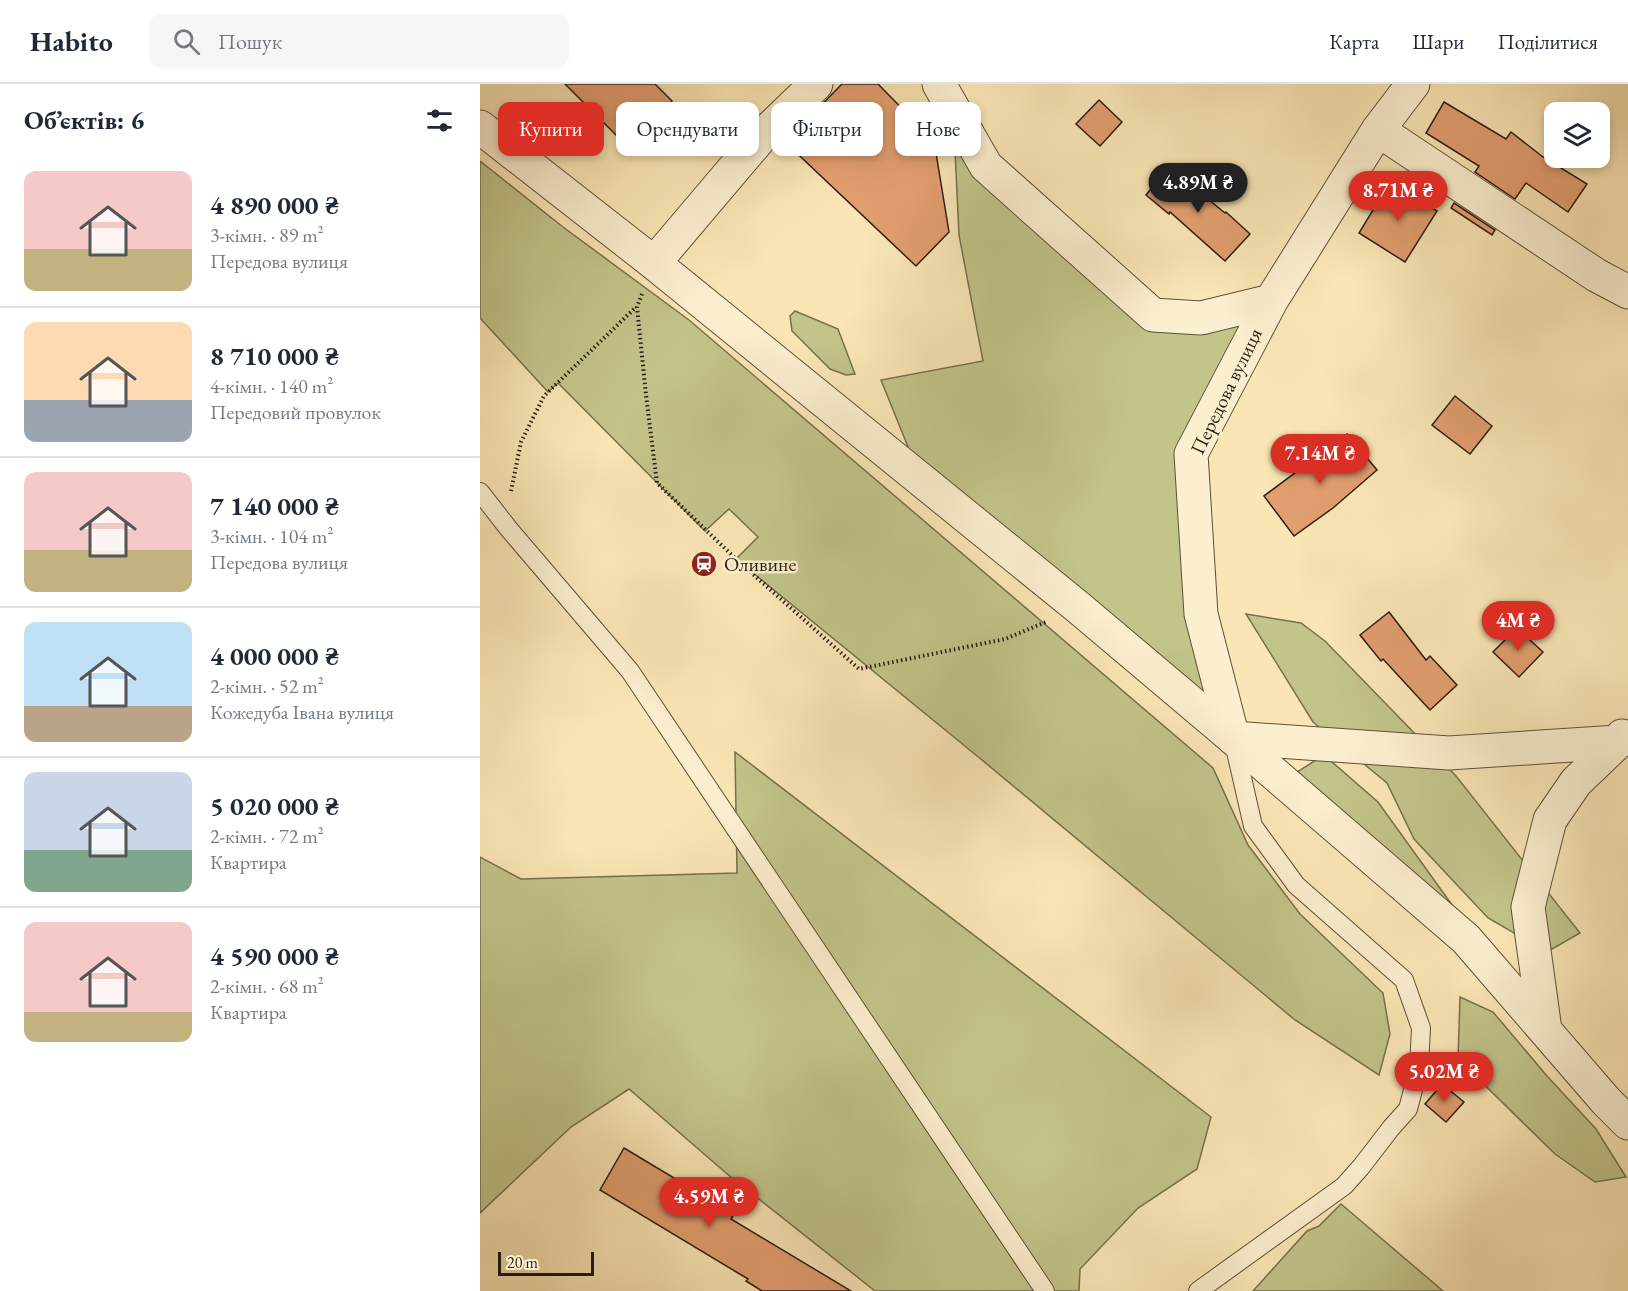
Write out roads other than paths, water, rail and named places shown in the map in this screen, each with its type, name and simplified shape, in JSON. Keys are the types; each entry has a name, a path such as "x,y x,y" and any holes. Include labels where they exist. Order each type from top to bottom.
{"street":[{"path":"654,263 760,138 816,84"},
{"name":"Передова вулиця","path":"1233,738 1201,614 1191,454 1271,301 1378,130 1413,84"},
{"path":"951,92 986,166 1153,315 1201,318 1271,301"},
{"path":"480,127 654,263 1079,608 1466,939 1628,1123"},
{"path":"1378,130 1596,275 1628,292"},
{"path":"1233,738 1449,753 1625,735"},
{"path":"1545,1030 1528,907 1550,820 1576,783 1625,735"}],"lane":[{"path":"480,492 630,671 1045,1291"},
{"path":"1198,1291 1344,1186 1408,1109 1419,1067 1421,1028 1404,980 1296,885 1253,826 1233,738"}],"place":[{"name":"Оливине","path":"704,564"}]}
